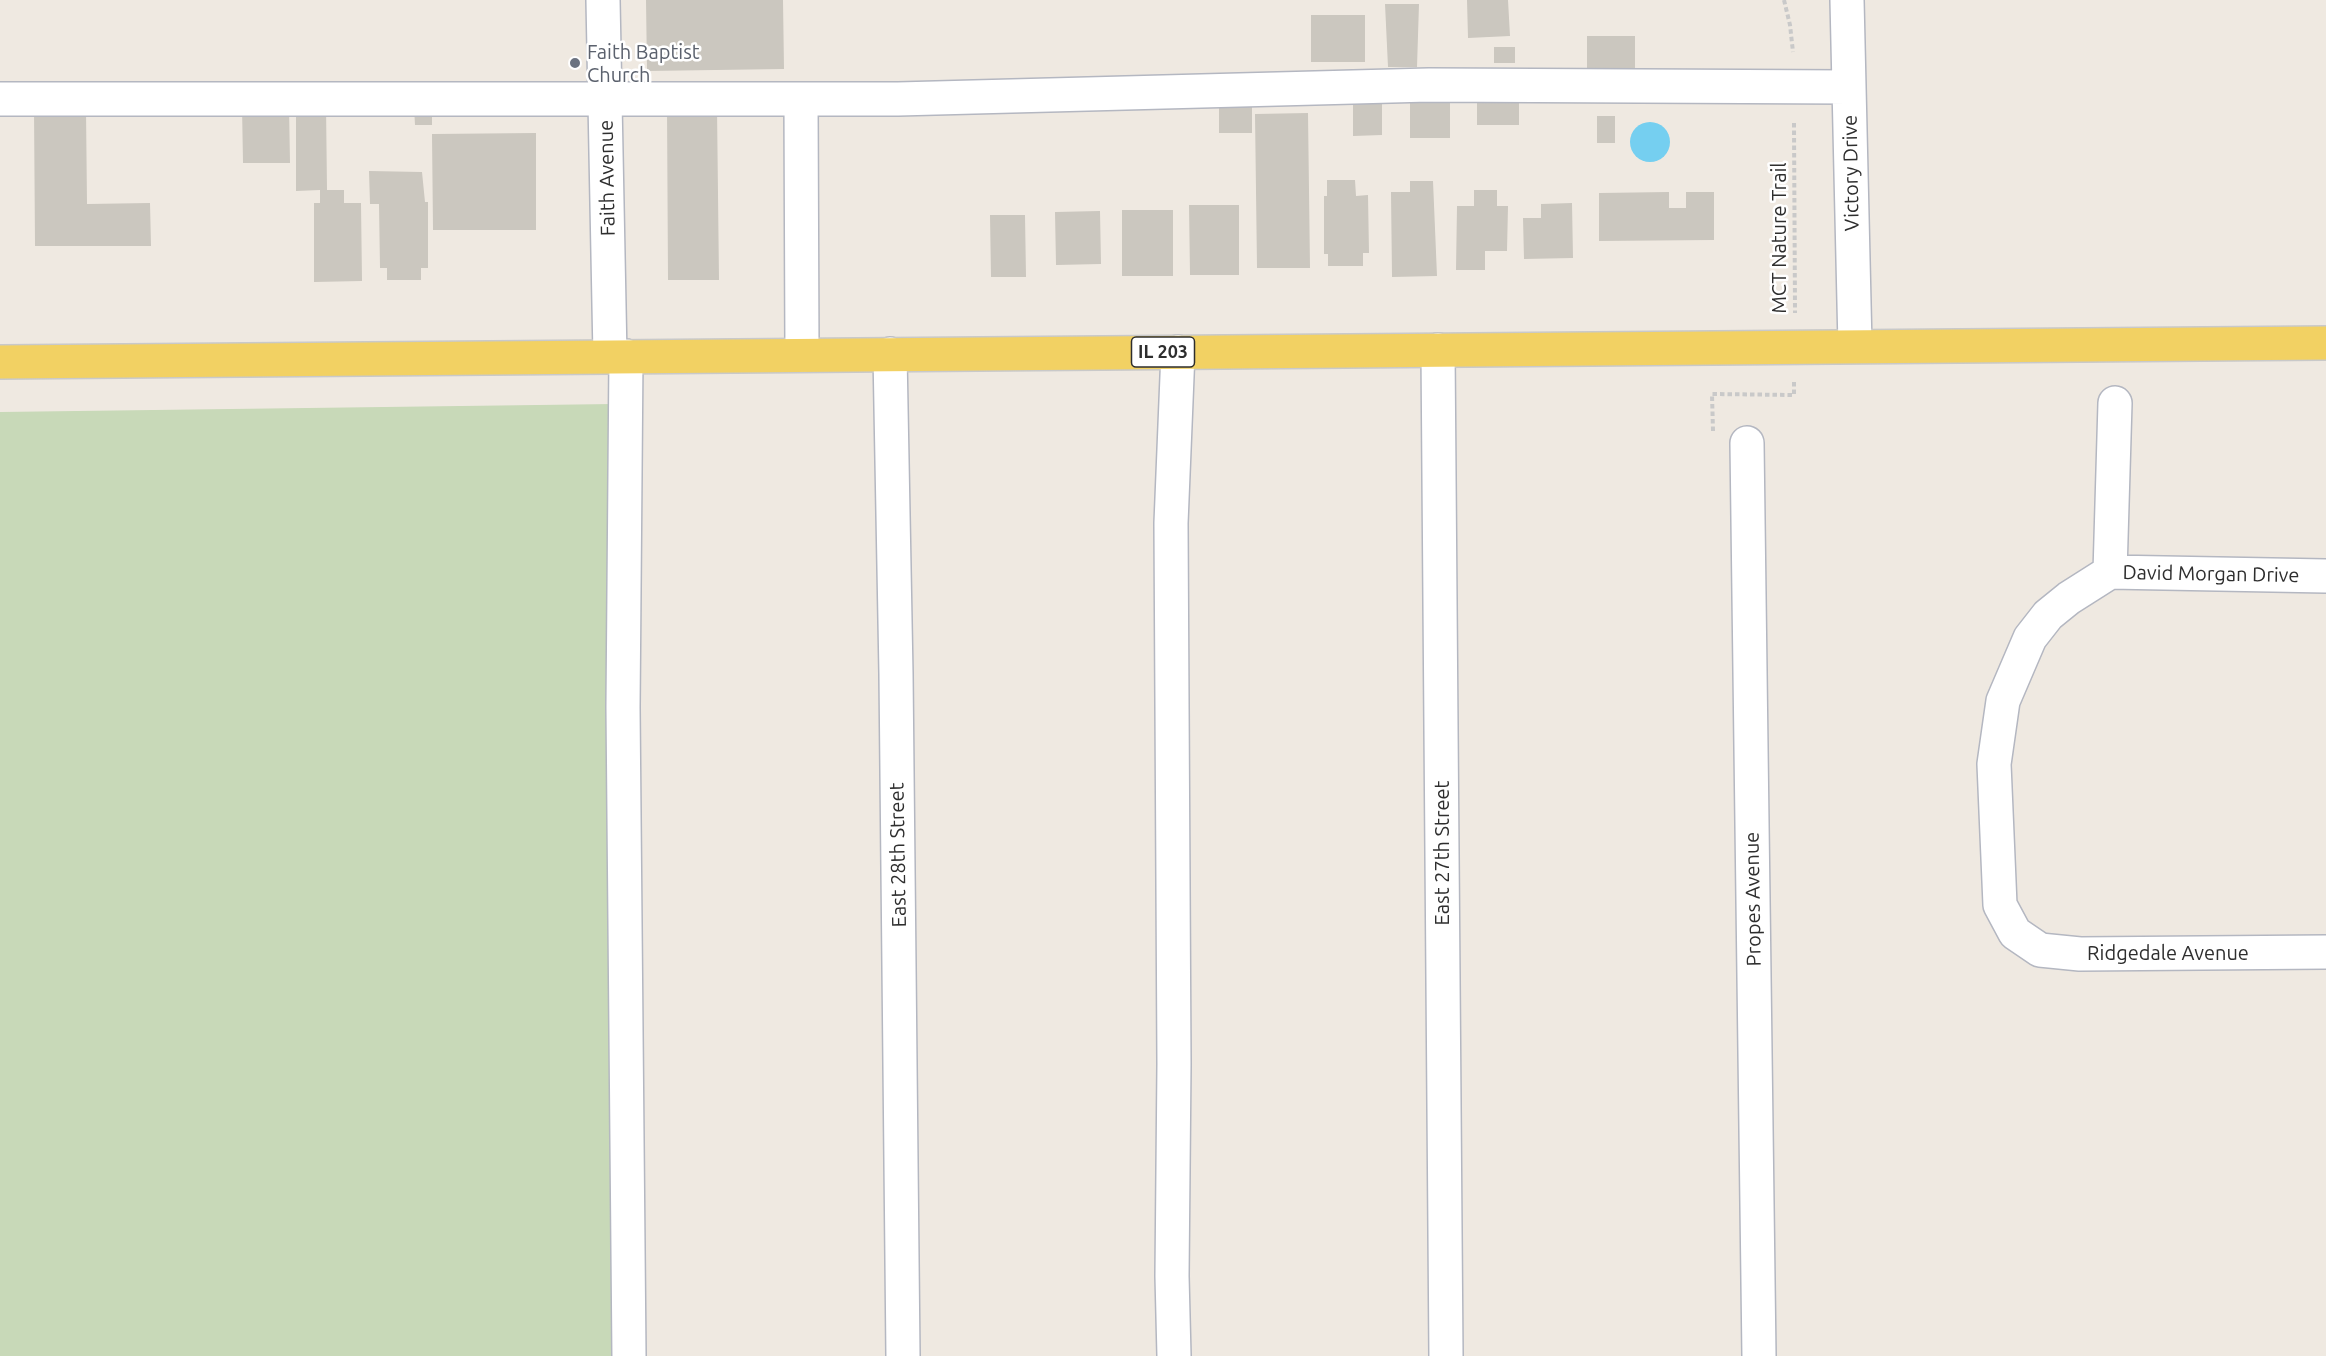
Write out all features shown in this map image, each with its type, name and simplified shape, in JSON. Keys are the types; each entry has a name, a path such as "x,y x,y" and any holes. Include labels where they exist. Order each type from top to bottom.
{"main road":[{"name":"IL 203","path":"0,362 2326,343"}],"street":[{"name":"Faith Avenue","path":"603,0 605,99 618,356 629,1356"},
{"name":"Victory Drive","path":"1848,0 1855,346"},
{"path":"0,99 898,99 1428,86 1849,87"},
{"path":"801,99 802,355"},
{"name":"East 27th Street","path":"1438,350 1446,1356"},
{"path":"1174,1356 1171,523 1178,352"},
{"name":"East 28th Street","path":"890,354 896,662 903,1356"},
{"path":"2110,572 2115,403"},
{"name":"Propes Avenue","path":"1747,443 1759,1356"},
{"name":"David Morgan Drive","path":"2015,933 2000,905 1994,764 2002,700 2030,638 2048,615 2069,598 2110,572 2326,576"},
{"name":"Ridgedale Avenue","path":"2015,933 2040,950 2080,954 2326,952"}],"path":[{"name":"MCT Nature Trail","path":"1712,394 1794,395 1793,87 1790,25 1784,0"}],"green space":[{"path":"614,404 620,1356 0,1356 0,412"}],"water":[{"path":"1650,122 1658,123 1664,128 1669,134 1669,150 1664,156 1658,161 1650,162 1642,161 1636,156 1631,150 1630,142 1631,134 1636,128 1642,123"}],"building":[{"path":"646,0 783,0 784,69 647,71"},
{"path":"1467,0 1508,0 1510,36 1468,38"},
{"path":"1385,4 1419,4 1417,67 1388,67"},
{"path":"1311,15 1365,15 1365,62 1311,62"},
{"path":"1587,36 1635,36 1635,69 1587,69"},
{"path":"1494,47 1515,47 1515,63 1494,63"},
{"path":"1477,91 1519,91 1519,125 1477,125"},
{"path":"1410,92 1450,92 1450,138 1410,138"},
{"path":"1219,96 1252,96 1252,133 1219,133"},
{"path":"1353,100 1382,100 1382,135 1353,136"},
{"path":"296,104 326,104 327,190 344,190 344,203 361,203 362,281 314,282 314,203 320,203 320,190 296,191"},
{"path":"242,106 289,106 290,163 243,163"},
{"path":"432,106 432,125 415,125 414,107"},
{"path":"667,108 717,108 719,280 668,280"},
{"path":"34,109 86,109 87,204 150,203 151,246 35,246"},
{"path":"1308,113 1310,268 1257,268 1255,114"},
{"path":"1597,116 1615,116 1615,143 1597,143"},
{"path":"536,133 536,230 433,230 432,134"},
{"path":"369,171 422,172 425,202 428,202 428,268 421,268 421,280 387,280 387,268 380,268 379,204 370,204"},
{"path":"1327,180 1355,180 1356,196 1368,195 1369,253 1363,253 1363,266 1328,266 1328,254 1324,254 1324,196 1327,196"},
{"path":"1410,181 1433,181 1437,276 1392,277 1391,192 1410,192"},
{"path":"1474,190 1497,190 1497,206 1508,206 1507,251 1485,251 1485,270 1456,270 1457,206 1474,206"},
{"path":"1669,192 1669,208 1686,208 1686,192 1714,192 1714,240 1599,241 1599,193"},
{"path":"1572,203 1573,258 1524,259 1523,218 1541,218 1541,204"},
{"path":"1189,205 1239,205 1239,275 1190,275"},
{"path":"1122,210 1173,210 1173,276 1122,276"},
{"path":"1100,211 1101,264 1056,265 1055,212"},
{"path":"990,215 1025,215 1026,277 991,277"}],"place":[{"name":"Faith Baptist Church","path":"575,63"}]}
